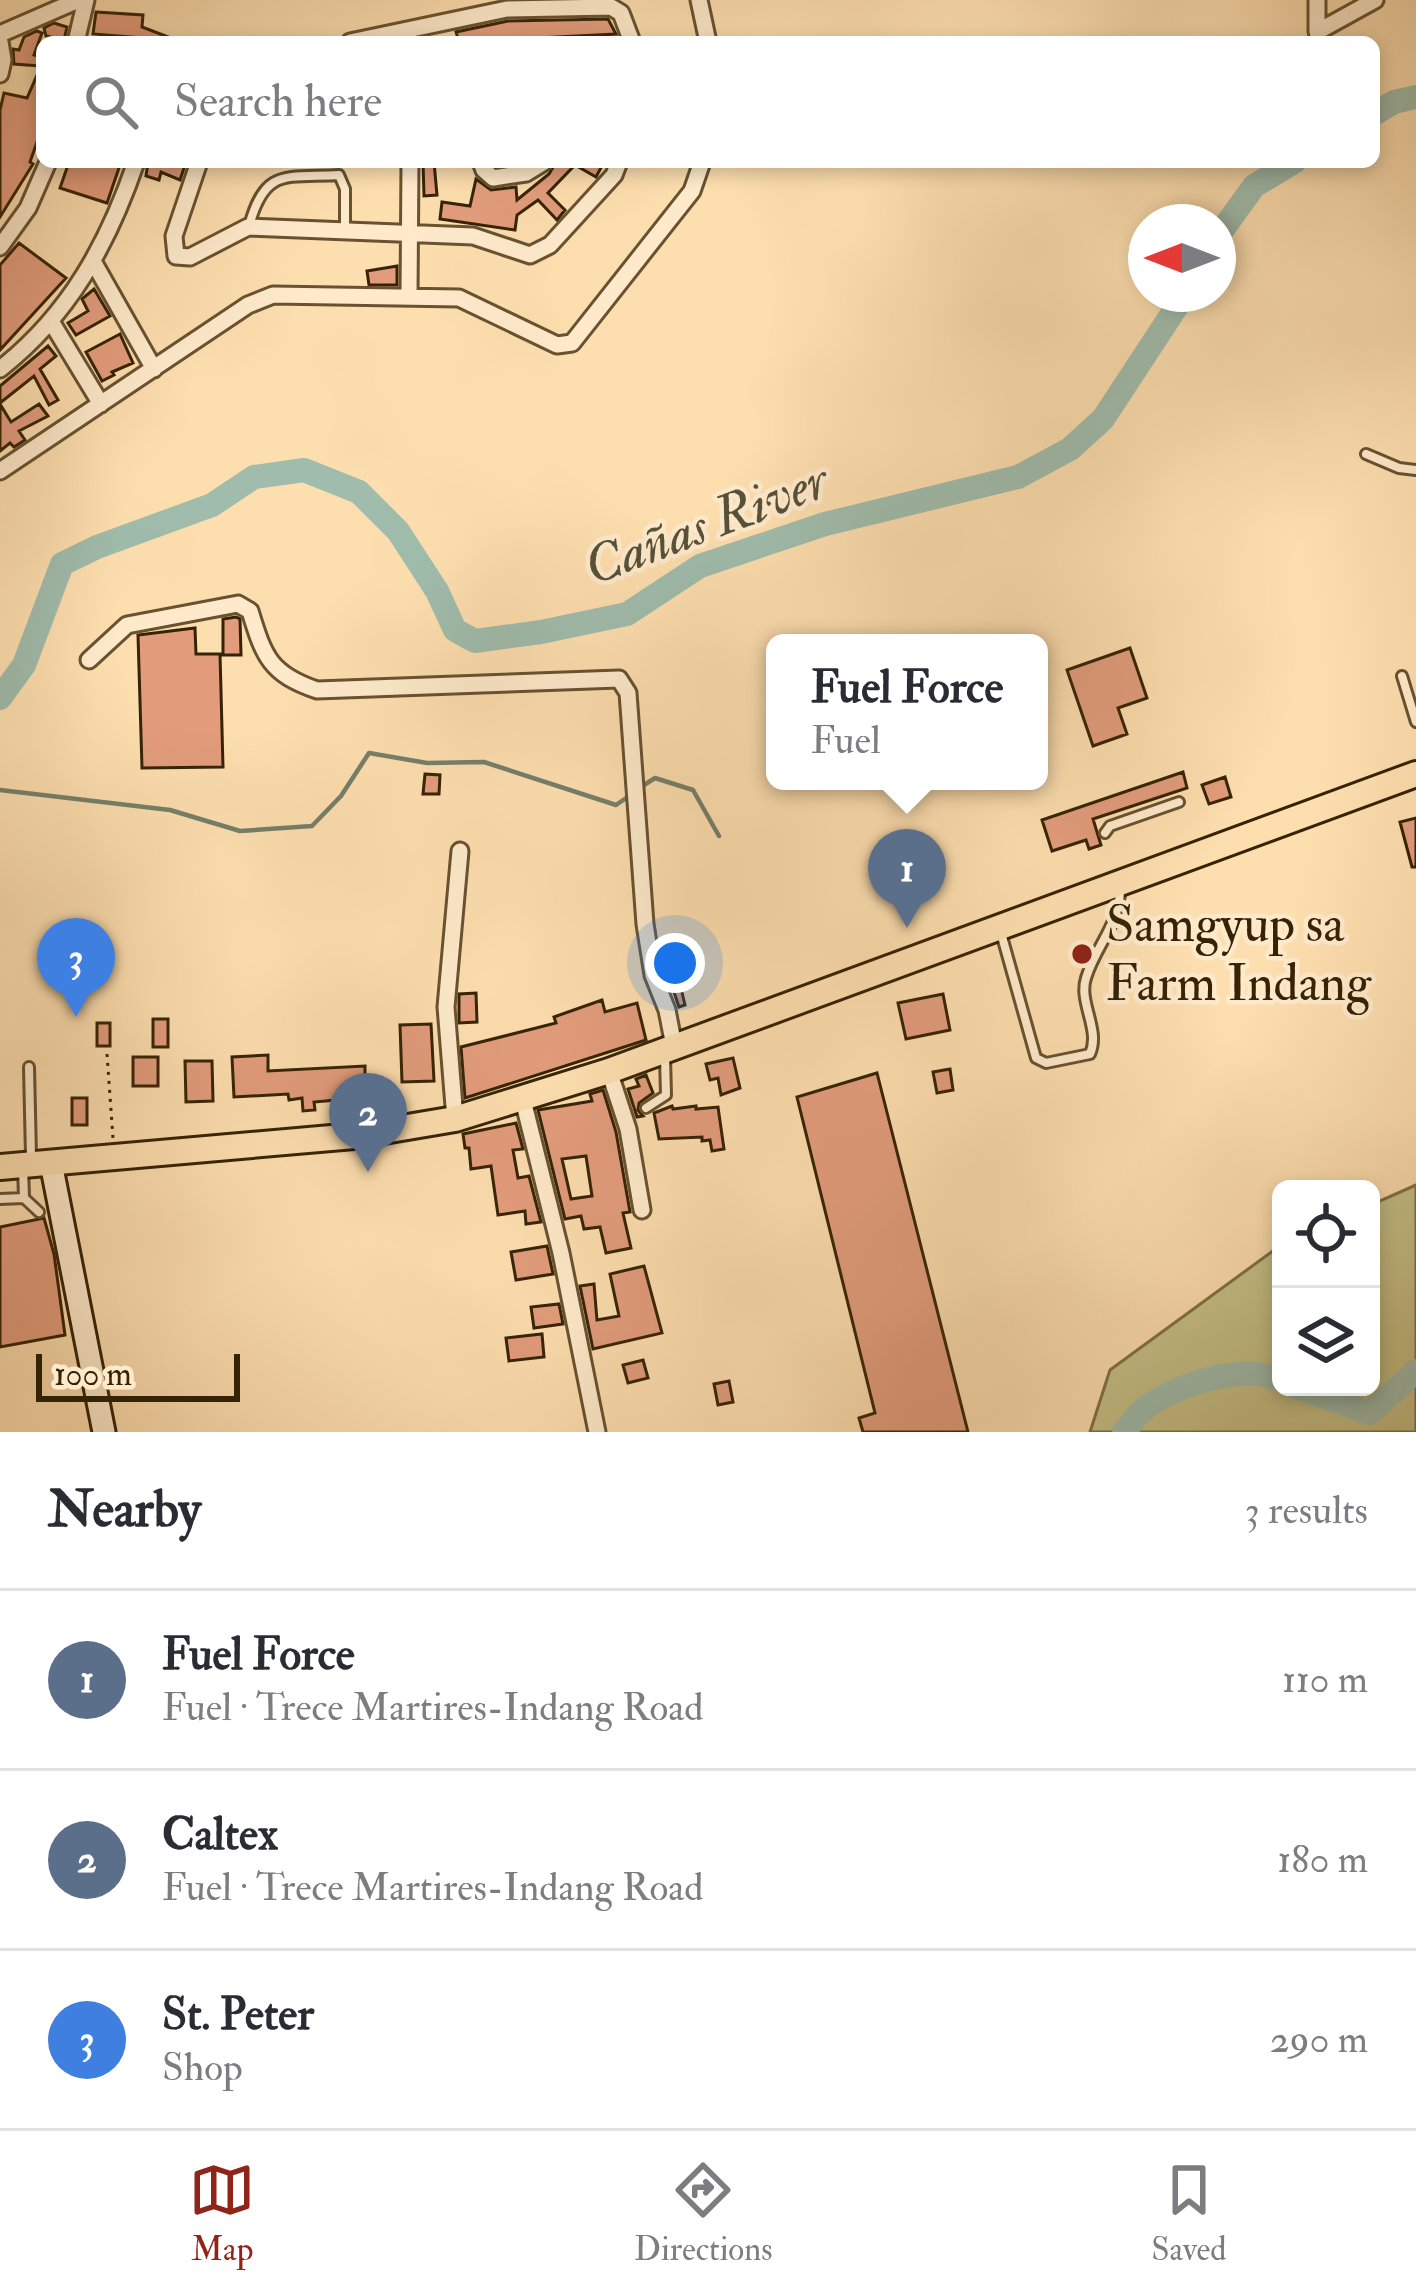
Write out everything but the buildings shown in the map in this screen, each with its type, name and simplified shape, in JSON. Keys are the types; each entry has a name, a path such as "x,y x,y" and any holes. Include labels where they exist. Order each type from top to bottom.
{"main road":[{"path":"26,1165 354,1136 454,1119 523,1100 1416,774"}],"street":[{"path":"0,74 0,38 82,0"},
{"path":"77,36 82,0"},
{"path":"699,0 707,36"},
{"path":"1317,0 1317,32 1372,1"},
{"path":"379,36 507,9 611,8 621,13 630,36"},
{"path":"0,247 28,208 45,168"},
{"path":"0,369 52,323 94,263 117,218 134,168"},
{"path":"197,168 174,236 176,256 190,257 248,227 473,236 530,255 550,245 617,168"},
{"path":"409,297 410,168"},
{"path":"483,168 493,178 534,168"},
{"path":"0,471 248,305 273,295 459,298 557,345 572,343 692,191 700,168"},
{"path":"94,263 154,369"},
{"path":"52,323 100,404"},
{"path":"89,660 127,625 238,604 250,611 261,649 286,680 317,690 619,679 628,693 650,958 669,1048"},
{"path":"454,1119 446,1007 460,851"},
{"path":"610,1072 628,1130 642,1210"},
{"path":"523,1100 566,1276 597,1432"},
{"path":"26,1165 104,1432"}],"lane":[{"path":"248,227 257,194 277,178 339,175 345,189 346,232"},
{"path":"1366,454 1416,470"},
{"path":"1402,676 1416,722"},
{"path":"1105,833 1110,826 1179,802"},
{"path":"999,926 1036,1058 1046,1063 1090,1054 1094,1042 1085,979 1119,911 1120,882"},
{"path":"646,1108 666,1094 669,1048"},
{"path":"24,1198 29,1066"},
{"path":"0,1199 24,1198 39,1212"}],"path":[{"path":"107,1054 114,1157"}],"shaded area":[{"path":"1416,1185 1416,1432 1090,1432 1110,1370 1272,1252 1272,1396 1380,1396 1380,1201"}],"waterway":[{"name":"Cañas River","path":"1380,110 1416,97"},
{"name":"Cañas River","path":"1236,211 1254,186 1284,168"},
{"name":"Cañas River","path":"0,698 24,665 62,564 212,505 254,477 304,470 359,492 398,531 437,591 455,630 475,641 541,632 627,614 700,566 825,524 1018,477 1070,449 1103,419 1173,312"},
{"path":"0,790 170,810 240,831 312,826 341,796 369,753 427,763 484,762 616,805 632,794"},
{"path":"641,787 655,778 693,790 719,836"},
{"path":"1322,1396 1370,1413 1416,1371"},
{"path":"1124,1432 1147,1407 1197,1383 1232,1375 1272,1377"}],"place":[{"name":"Fuel Force","path":"907,928"},
{"name":"Samgyup sa Farm Indang","path":"1082,954"},
{"name":"St. Peter","path":"76,1017"},
{"name":"Caltex","path":"368,1172"}]}
